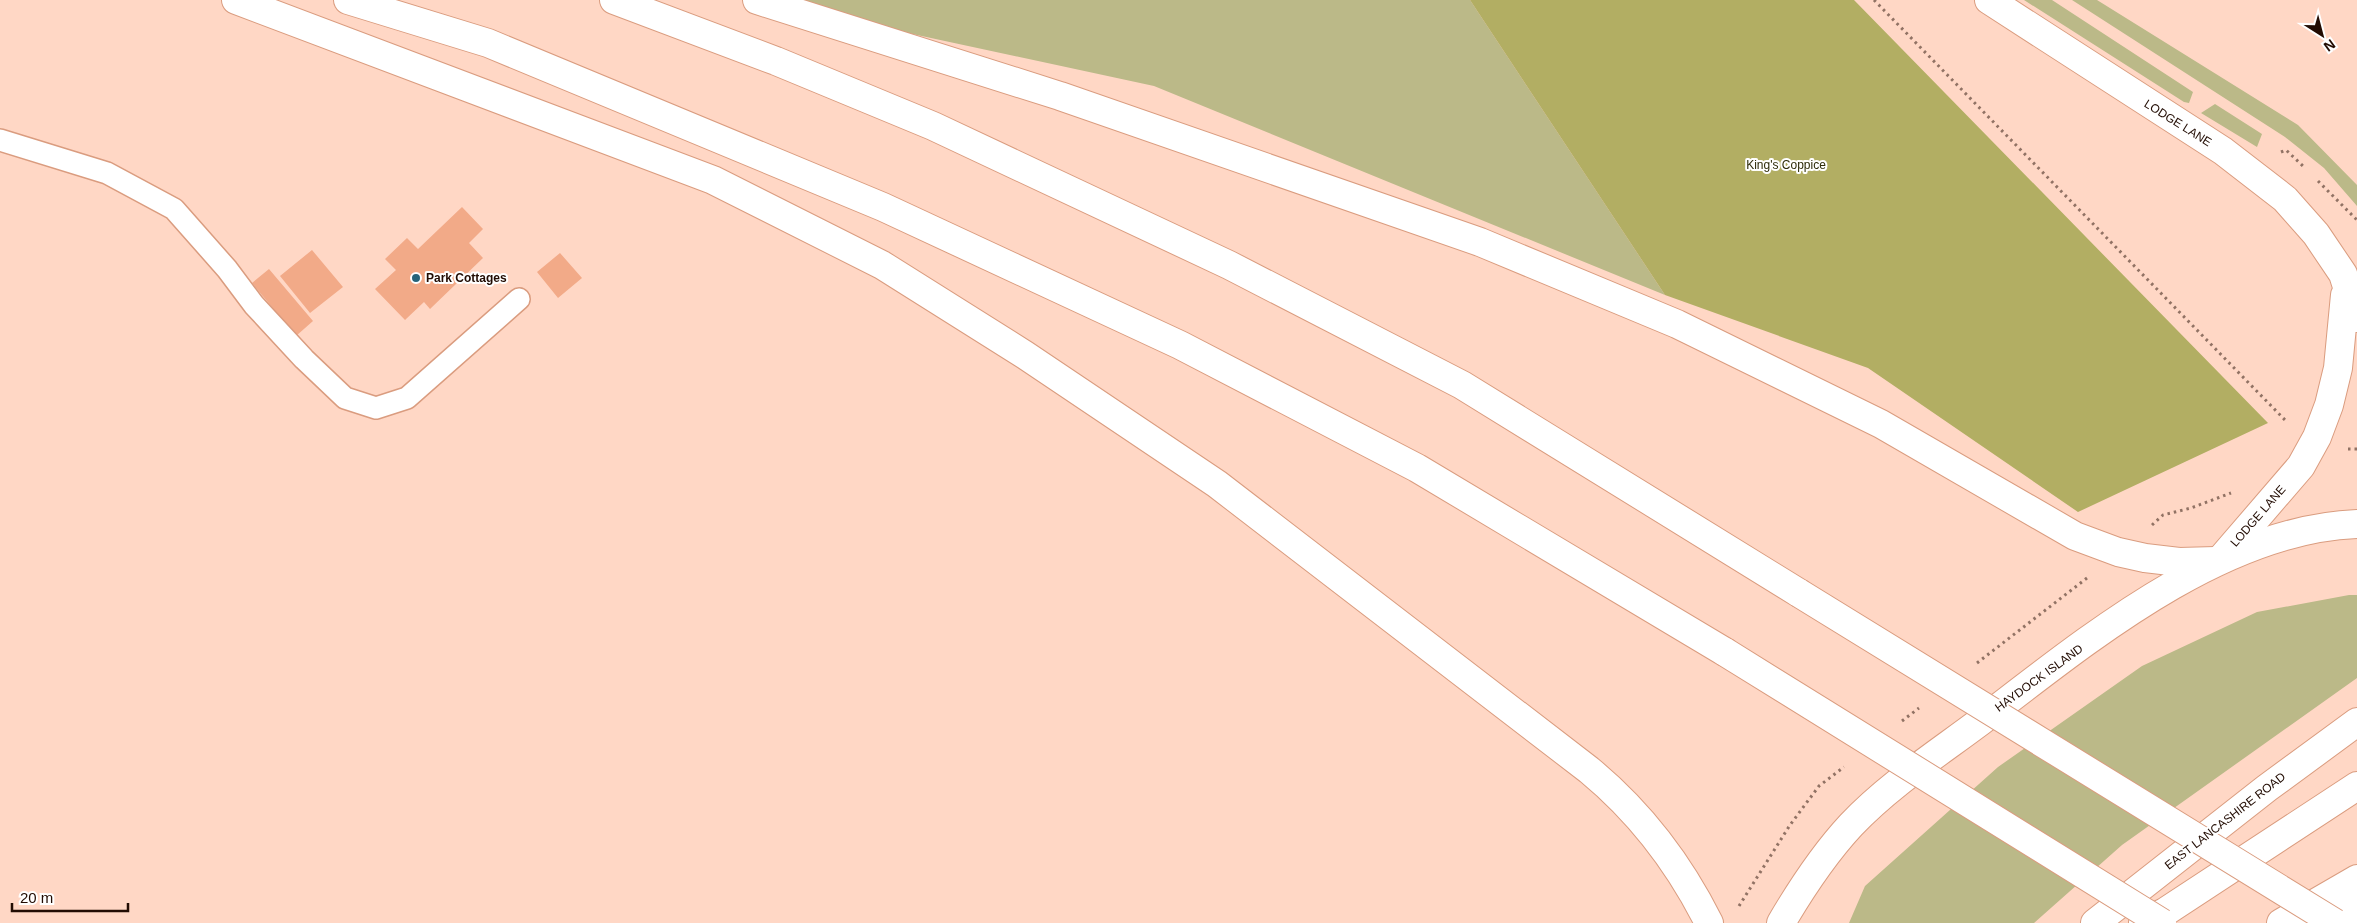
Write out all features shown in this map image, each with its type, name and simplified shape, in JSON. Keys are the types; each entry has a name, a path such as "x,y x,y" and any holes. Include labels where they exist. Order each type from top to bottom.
{"main road":[{"path":"236,0 713,180 882,265 916,286 1026,355 1217,484 1589,770 1617,793 1647,825 1674,862 1709,923"},
{"path":"348,0 506,50 883,207 1180,345 1417,468 1725,652 2162,923"},
{"path":"614,0 776,61 933,126 1229,265 1462,385 2336,923 2357,907"},
{"path":"757,0 1060,96 1480,242 1677,324 1795,381 1881,424 2076,536 2118,552 2145,558 2179,562 2219,560"},
{"name":"LODGE LANE","path":"1989,0 2118,86 2223,151 2285,199 2350,271 2357,318"},
{"name":"LODGE LANE","path":"2219,560 2301,466 2317,437 2330,406 2338,368 2350,271"},
{"name":"HAYDOCK ISLAND","path":"1780,923 1799,893 1851,826 1887,792 2108,628 2164,590 2219,560 2302,532 2357,524"},
{"name":"EAST LANCASHIRE ROAD","path":"2095,923 2268,788 2357,722"},
{"path":"2143,923 2165,912 2357,786"},
{"path":"2281,923 2357,879"}],"lane":[{"path":"0,140 108,173 174,209 226,269 254,305 304,359 345,398 352,401 376,408 407,398 519,299"}],"path":[{"path":"1874,0 2289,424"},
{"path":"2286,150 2308,171"},
{"path":"2315,178 2357,220"},
{"path":"2163,515 2191,508 2234,491"}],"shaded area":[{"path":"797,0 1470,0 1665,295 1154,86 866,24"},
{"path":"2024,0 2052,0 2193,92 2189,103 2184,102"},
{"path":"2072,0 2097,0 2298,125 2357,185 2357,206 2324,168 2285,137"},
{"path":"2215,104 2262,134 2257,147 2201,113"},
{"path":"2357,595 2357,678 2122,845 2034,923 1849,923 1865,886 1998,767 2142,666 2257,612"}],"green space":[{"name":"King's Coppice","path":"1470,0 1854,0 2268,423 2078,512 1868,368 1665,295"}],"building":[{"path":"462,207 483,229 469,243 483,258 430,309 424,302 405,320 375,289 396,270 385,259 407,238 418,249"},
{"path":"312,250 343,287 310,313 280,276"},
{"path":"560,253 582,278 558,298 537,272"},
{"path":"269,269 313,321 296,336 252,283"}],"place":[{"name":"Park Cottages","path":"416,278"}]}
